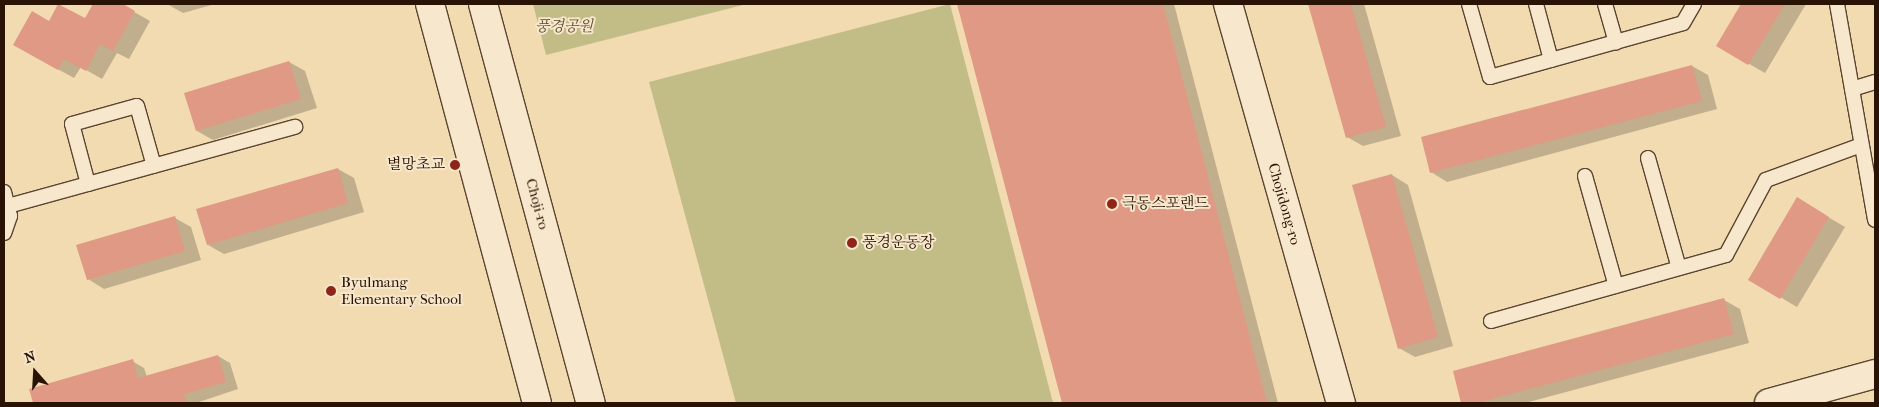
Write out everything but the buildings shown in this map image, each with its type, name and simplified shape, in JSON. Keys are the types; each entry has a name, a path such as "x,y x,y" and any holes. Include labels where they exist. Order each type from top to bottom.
{"street":[{"path":"430,4 538,403"},
{"name":"Choji-ro","path":"482,4 591,403"},
{"name":"Chojidong-ro","path":"1228,4 1341,403"},
{"path":"1769,403 1875,374"}],"lane":[{"path":"1469,4 1490,76 1683,23 1694,4"},
{"path":"1536,4 1551,60"},
{"path":"1605,4 1616,42"},
{"path":"1837,4 1875,220"},
{"path":"1852,89 1875,82"},
{"path":"88,184 72,124 81,121 137,106 154,166"},
{"path":"8,206 295,127"},
{"path":"1491,321 1726,255 1766,180 1862,145"},
{"path":"1648,158 1679,268"},
{"path":"1585,176 1616,286"},
{"path":"4,192 10,216 4,233"}],"green space":[{"name":"풍경공원","path":"533,4 747,4 546,55"},
{"name":"풍경운동장","path":"950,4 1053,403 736,403 649,82"}],"place":[{"name":"별망초교","path":"455,165"},
{"name":"극동스포랜드","path":"1112,204"},
{"name":"풍경운동장","path":"852,243"},
{"name":"Byulmang Elementary School","path":"331,291"}]}
